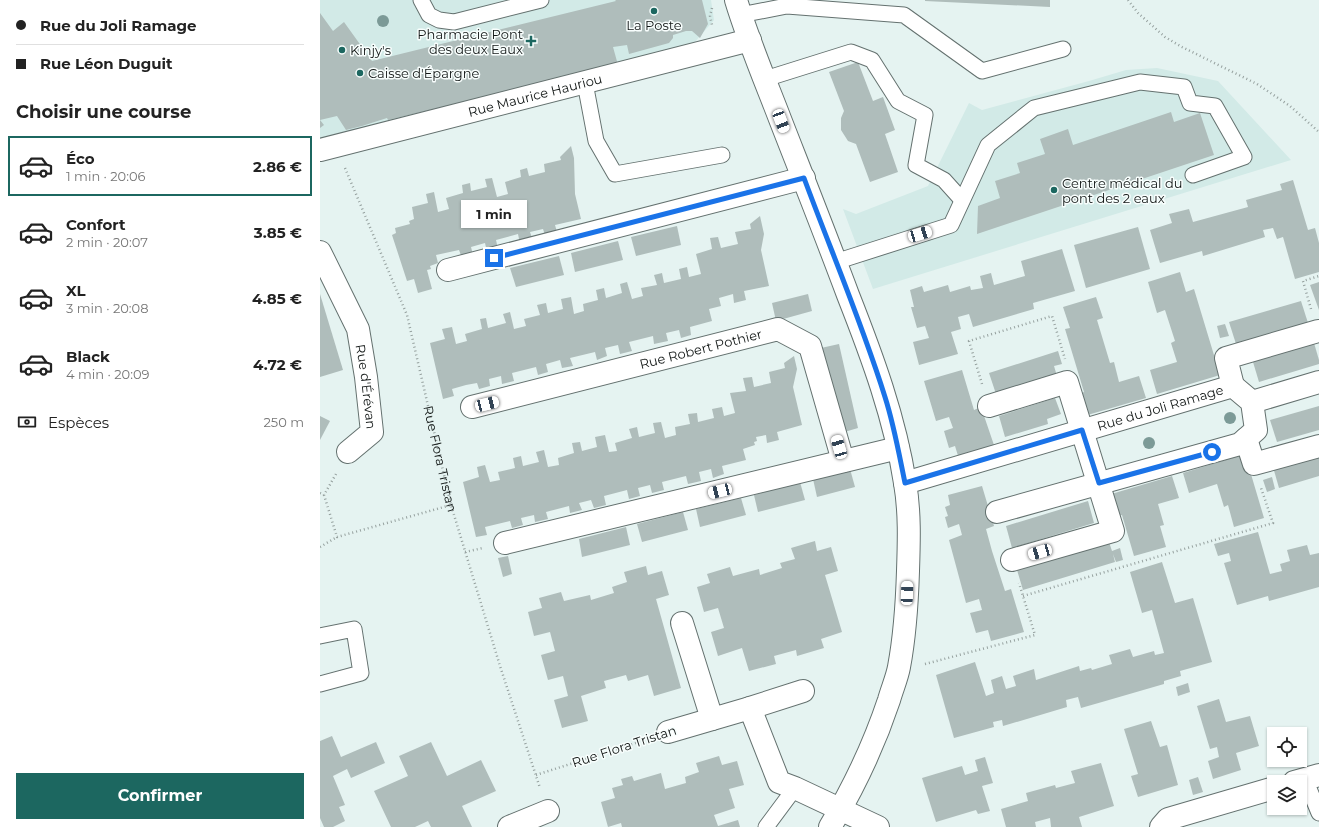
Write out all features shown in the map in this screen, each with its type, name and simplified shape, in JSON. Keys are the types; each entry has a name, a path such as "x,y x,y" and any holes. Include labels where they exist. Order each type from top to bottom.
{"street":[{"path":"738,7 804,178 885,397 898,448 908,505 908,552 905,622 899,669 880,726 865,763 830,827"},
{"name":"Rue Maurice Hauriou","path":"328,149 750,40"},
{"path":"448,270 804,178"},
{"name":"Rue d'Érévan","path":"320,252 358,329 366,377 372,432 348,452"},
{"name":"Rue Robert Pothier","path":"472,407 778,329 810,346 843,461"},
{"path":"1233,386 1226,358 1318,331"},
{"path":"989,406 1067,382"},
{"name":"Rue du Joli Ramage","path":"1012,560 1113,530 1067,382"},
{"path":"997,512 1240,444 1256,430 1252,402 1319,382"},
{"name":"Rue du Joli Ramage","path":"905,483 1233,386 1252,402"},
{"path":"1246,439 1254,464 1319,446"},
{"path":"504,543 898,448"},
{"path":"682,622 712,719"},
{"name":"Rue Flora Tristan","path":"668,732 803,691"},
{"path":"750,708 779,782 878,827"},
{"path":"1167,824 1267,790"},
{"path":"509,827 548,811"}],"lane":[{"path":"421,0 429,15 439,20 454,22 542,0"},
{"path":"738,7 787,6 904,15 982,70 1063,49"},
{"path":"765,79 851,52 872,60 898,101 925,115 916,165 944,180 962,200"},
{"path":"835,262 951,225 988,145 1034,108 1140,82 1184,87 1190,103 1215,106 1244,157 1193,174"},
{"path":"585,83 596,140 616,174 722,155"},
{"path":"320,636 354,629 361,674 320,684"},
{"path":"1307,781 1319,813"},
{"path":"766,827 795,788"}],"path":[{"path":"1128,0 1138,13 1165,37 1257,84 1290,106 1319,132"},
{"name":"Rue Flora Tristan","path":"328,149 407,315 451,505 500,666 548,811"},
{"path":"1318,331 1303,281 1319,276"},
{"path":"989,406 969,341 1052,316 1069,374 1067,382"},
{"path":"324,495 348,452"},
{"path":"1022,596 1273,523 1254,464"},
{"path":"320,493 324,495 338,537"},
{"path":"320,547 338,537 451,505"},
{"path":"899,669 1034,635"},
{"name":"Rue Flora Tristan","path":"536,775 668,732"}],"shaded area":[{"path":"320,0 711,0 714,20 688,50 320,143"},
{"path":"1157,68 1218,81 1291,160 873,289 843,209 856,214 928,186 969,103 982,110 1126,70"}],"building":[{"path":"615,0 702,0 708,24 700,38 692,31 686,31 673,35 673,38 669,43 629,54 627,45 613,47 618,65 388,120 387,118 346,130 337,116 320,120 320,13 333,31 344,22 372,61 616,1"},
{"path":"1050,0 1050,7 925,1"},
{"path":"858,62 873,101 883,97 895,130 885,134 898,172 870,182 856,144 848,141 841,130 841,118 844,111 829,72"},
{"name":"Centre médical du pont des 2 eaux","path":"1171,112 1174,122 1200,113 1214,155 977,234 978,206 1000,198 995,181 1020,173 1017,163 1045,154 1040,139 1068,129 1073,145"},
{"path":"320,120 324,125 320,128"},
{"path":"571,146 574,158 575,194 581,219 555,225 557,232 545,235 543,229 530,232 533,241 520,244 518,234 496,240 498,249 487,252 485,243 471,247 473,255 462,258 459,250 436,255 438,263 430,266 431,269 427,270 432,289 418,293 414,279 407,281 392,235 396,233 395,228 410,224 409,221 414,219 412,207 428,203 426,194 434,192 438,212 449,209 446,198 463,193 462,185 470,183 471,191 487,187 485,179 492,178 497,197 508,194 505,182 521,177 520,170 527,168 529,176 545,172 544,164 561,160 560,157"},
{"path":"1293,180 1308,230 1315,228 1319,243 1319,272 1295,279 1283,237 1277,239 1273,228 1263,230 1265,237 1203,256 1202,251 1160,263 1150,230 1172,223 1169,214 1189,209 1193,222 1248,207 1246,200 1282,190 1280,184"},
{"path":"760,216 764,234 761,250 769,286 744,291 746,300 734,303 733,294 719,298 721,306 709,309 712,321 690,327 691,335 681,338 679,330 666,333 668,341 654,344 653,336 629,342 632,351 620,354 618,345 605,348 607,356 597,360 595,352 570,358 573,366 562,368 560,360 546,364 548,372 538,375 536,367 512,373 514,381 502,384 501,376 489,379 490,386 479,389 477,383 466,385 452,389 454,396 443,399 430,343 445,339 442,329 452,327 456,344 467,341 465,334 482,329 480,319 486,318 488,328 506,323 503,314 510,312 514,329 526,326 524,319 540,315 537,305 546,303 548,313 563,309 561,299 571,297 574,314 584,311 583,304 598,300 596,290 604,288 606,298 622,293 620,284 627,282 632,299 643,296 641,288 657,285 654,275 662,273 664,283 681,279 679,269 687,267 689,277 701,274 696,254 712,249 710,238 718,237 721,248 738,244 735,232 751,229 750,224"},
{"path":"677,226 681,245 636,256 631,237"},
{"path":"1138,227 1150,269 1086,288 1074,245"},
{"path":"618,241 623,260 575,272 571,253"},
{"path":"1062,249 1075,291 1033,303 1034,309 973,327 969,314 958,317 961,329 951,332 958,354 919,365 913,342 929,338 925,326 917,328 911,307 914,307 910,290 922,286 924,292 948,285 950,292 970,286 971,290 983,288 980,276 991,273 994,285 1025,276 1021,261"},
{"path":"559,256 564,275 516,287 510,268"},
{"path":"1180,272 1186,292 1194,289 1220,375 1157,394 1150,370 1177,362 1171,343 1175,341 1165,310 1157,313 1148,282"},
{"path":"1319,282 1319,310 1310,285"},
{"path":"320,294 343,370 320,377"},
{"path":"808,294 812,311 776,321 772,303"},
{"path":"1096,297 1103,318 1097,320 1110,363 1114,362 1119,382 1139,376 1146,398 1084,416 1077,395 1084,392 1065,329 1070,328 1063,307"},
{"path":"1301,301 1308,323 1236,344 1229,322"},
{"path":"1225,324 1229,336 1220,338 1217,326"},
{"path":"1314,343 1319,364 1259,382 1253,362"},
{"path":"839,344 858,428 841,433 821,348"},
{"path":"1058,351 1062,364 1054,366 1057,376 996,394 989,373"},
{"path":"794,356 797,369 793,387 802,425 777,432 779,440 767,443 766,435 756,437 757,441 754,442 755,445 743,449 746,460 722,466 724,474 713,478 711,469 699,472 701,481 688,484 686,476 662,482 664,490 652,493 650,485 638,488 640,496 629,499 627,490 604,496 606,505 594,508 591,500 579,503 582,510 570,513 569,506 546,512 548,519 535,522 534,515 521,518 523,525 512,528 510,521 485,527 487,535 476,537 463,482 479,477 477,467 485,465 490,482 500,480 498,472 515,468 513,458 521,456 523,466 539,462 536,452 544,450 548,467 559,465 558,458 574,453 572,443 580,442 582,451 597,447 595,437 605,435 609,452 617,451 615,443 632,438 629,429 637,427 639,437 655,433 653,423 661,422 665,438 676,435 675,427 690,424 688,414 697,413 698,422 714,418 712,409 722,407 724,416 735,413 730,393 746,391 743,378 752,377 754,387 771,383 769,372 785,368 784,363"},
{"path":"962,370 974,410 981,407 995,448 959,459 955,446 949,448 944,431 953,428 949,417 936,421 924,381"},
{"path":"1055,398 1061,414 1047,419 1048,424 1005,437 999,416"},
{"path":"1319,406 1319,430 1277,442 1270,420"},
{"path":"320,416 330,421 320,440"},
{"path":"1319,452 1319,476 1279,488 1273,467"},
{"path":"1245,454 1264,518 1234,527 1228,505 1224,507 1217,484 1189,493 1183,473"},
{"path":"850,469 855,487 817,497 813,479"},
{"path":"1172,476 1179,498 1158,504 1164,525 1160,526 1166,547 1134,556 1122,515 1114,517 1108,495"},
{"path":"1272,477 1275,489 1267,492 1263,480"},
{"path":"800,482 805,500 758,512 754,495"},
{"path":"982,486 994,526 986,529 992,551 1005,591 1011,589 1024,632 991,641 988,630 976,633 970,613 982,610 979,599 966,603 949,540 962,535 959,524 948,528 945,517 948,516 945,507 950,505 948,495"},
{"path":"741,498 746,515 700,527 696,509"},
{"path":"1088,501 1094,523 1012,548 1006,526"},
{"path":"683,512 688,530 642,542 637,524"},
{"path":"626,527 630,545 582,557 579,539"},
{"path":"1258,532 1270,574 1282,571 1280,564 1290,561 1287,550 1307,545 1310,555 1319,553 1319,587 1269,601 1268,596 1237,605 1224,563 1231,561 1229,553 1218,556 1214,544"},
{"path":"815,541 817,551 831,547 838,571 825,575 842,632 821,639 824,648 797,656 796,650 774,656 776,664 749,671 742,648 718,656 711,632 724,628 718,608 704,612 697,587 710,583 707,574 730,567 733,576 759,569 760,575 782,568 780,563 795,559 791,548"},
{"path":"1109,542 1112,551 1120,548 1123,560 1116,562 1113,554 1115,562 1023,590 1017,570"},
{"path":"508,556 512,574 503,577 498,558"},
{"path":"1162,562 1175,603 1193,598 1212,662 1180,671 1181,676 1164,681 1164,684 1081,708 1078,697 1066,700 1067,707 1003,726 1002,720 993,722 994,727 954,738 936,675 975,662 986,696 994,693 991,680 1002,676 1006,689 1016,686 1013,676 1034,669 1036,680 1079,666 1080,671 1091,668 1092,670 1112,664 1109,655 1130,649 1133,657 1154,651 1155,655 1164,653 1152,610 1142,613 1130,572"},
{"path":"646,566 648,575 662,571 669,595 656,599 681,688 654,696 648,675 628,681 626,675 604,681 606,688 581,696 588,721 562,728 554,700 568,696 563,676 548,680 541,655 555,651 550,632 534,636 528,612 542,608 539,598 561,592 564,601 590,595 591,600 614,593 612,587 627,582 624,572"},
{"path":"1188,683 1190,692 1178,696 1176,687"},
{"path":"1219,699 1226,722 1250,716 1259,746 1236,753 1241,770 1213,779 1208,761 1219,757 1217,747 1210,749 1197,706"},
{"path":"1151,721 1160,747 1167,745 1178,785 1138,797 1131,776 1138,774 1124,729"},
{"path":"332,736 341,757 376,742 385,763 351,778 347,769 333,776 345,805 339,807 345,821 333,827 324,827 320,818 320,741"},
{"path":"431,742 447,776 481,760 496,791 462,806 472,827 431,827 428,821 415,827 391,827 374,791 408,776 399,756"},
{"path":"719,756 722,765 737,761 744,785 729,789 735,808 714,815 718,826 738,820 740,827 622,827 621,823 608,827 601,802 615,798 612,788 623,785 621,779 632,776 634,781 661,773 665,789 686,783 685,777 699,772 696,763"},
{"path":"985,757 993,783 982,786 990,811 978,814 976,810 936,822 922,778 962,766 965,775 978,771 975,760"},
{"path":"1101,763 1114,806 1079,817 1082,827 1051,827 1050,818 1035,822 1036,827 1006,827 1001,809 1028,801 1026,793 1055,785 1056,788 1075,783 1071,771"},
{"path":"1198,777 1203,792 1193,795 1189,780"}],"place":[{"name":"La Poste","path":"654,11"},
{"name":"Pharmacie Pont des deux Eaux","path":"531,41"},
{"name":"Kinjy's","path":"342,50"},
{"name":"Caisse d'Épargne","path":"360,73"},
{"name":"Centre médical du pont des 2 eaux","path":"1054,190"}],"route":[{"path":"494,258 804,178 885,397 894,429 905,483 1082,430 1099,483 1212,452"}]}
